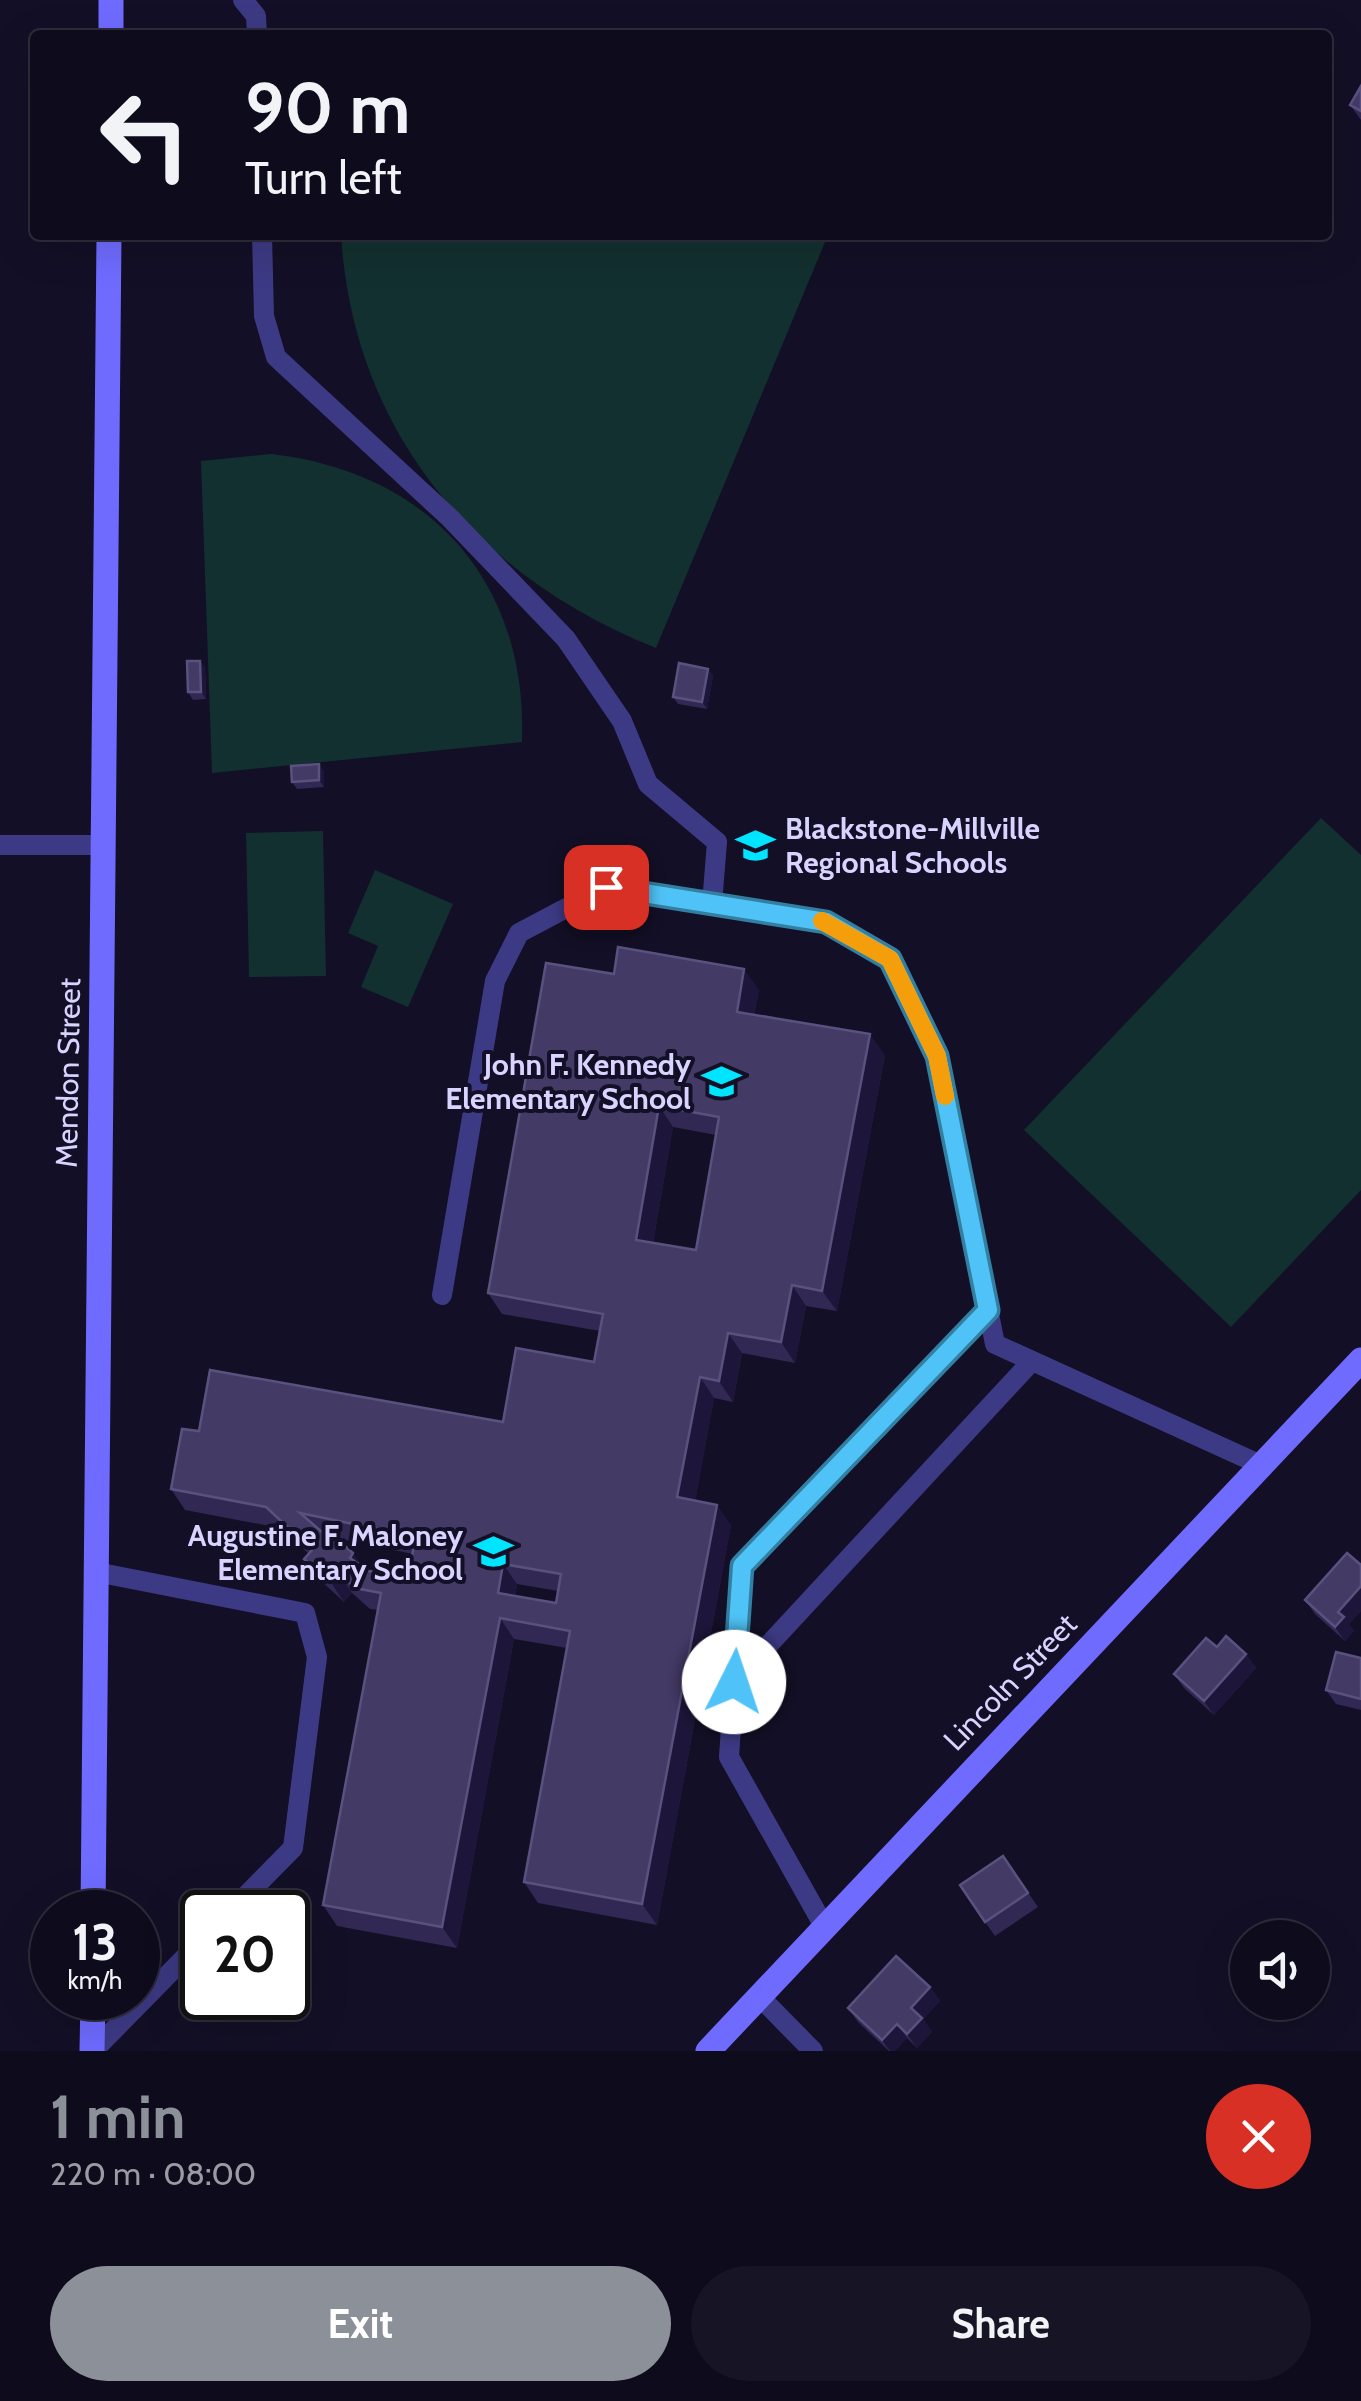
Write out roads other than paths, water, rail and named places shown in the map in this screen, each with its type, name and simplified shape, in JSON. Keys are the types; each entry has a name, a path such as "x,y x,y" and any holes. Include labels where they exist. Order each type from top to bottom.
{"street":[{"path":"111,0 111,30"},
{"name":"Mendon Street","path":"93,1890 109,240"},
{"name":"Lincoln Street","path":"708,2051 1361,1360"},
{"path":"93,2020 93,2051"}],"lane":[{"path":"243,0 256,16 257,30"},
{"path":"262,240 264,316 276,356 450,518 566,638 622,721 648,784 717,842 712,904"},
{"path":"0,845 103,845"},
{"path":"442,1294 495,981 519,933 606,887 826,922 890,959 937,1056 995,1344 1261,1465"},
{"path":"824,1926 728,1756 742,1566 988,1310"},
{"path":"734,1682 1032,1361"},
{"path":"96,1572 305,1613 317,1657 293,1848 252,1890"},
{"path":"93,2051 180,1962"},
{"path":"759,1996 813,2051"}],"place":[{"name":"Blackstone-Millville Regional Schools","path":"755,845"},
{"name":"John F. Kennedy Elementary School","path":"721,1081"},
{"name":"Augustine F. Maloney Elementary School","path":"493,1552"}]}
